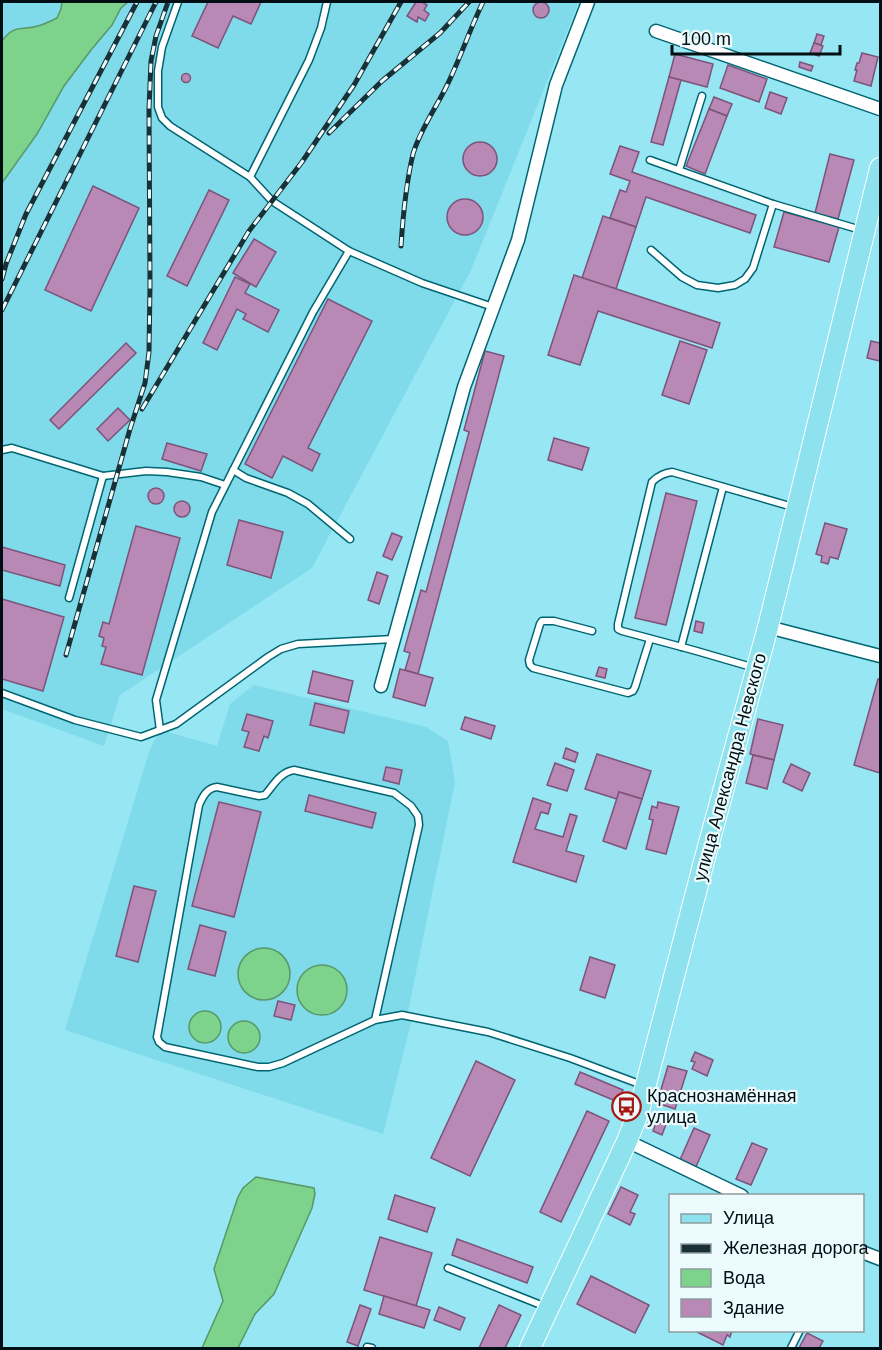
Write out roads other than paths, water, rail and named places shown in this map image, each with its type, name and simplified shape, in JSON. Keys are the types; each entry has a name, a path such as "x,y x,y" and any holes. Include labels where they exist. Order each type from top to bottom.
{"main road":[{"name":"улица Александра Невского","path":"530,1348 639,1111 768,627 880,168"}],"street":[{"path":"381,686 464,387 519,240 556,85 588,2"},
{"path":"656,31 880,110"},
{"path":"768,627 880,656"},
{"path":"627,1141 738,1194"},
{"path":"864,1252 880,1259"}],"lane":[{"path":"178,2 162,47 158,71 158,107 162,118 170,126 250,177 272,201 350,251 422,283 494,307"},
{"path":"250,177 309,60 321,28 327,2"},
{"path":"679,170 702,96"},
{"path":"650,160 773,204 865,231"},
{"path":"651,250 682,277 697,285 718,288 735,285 745,279 753,268 773,204"},
{"path":"160,730 156,700 212,512 313,312 350,251"},
{"path":"2,450 12,448 103,476 146,471 167,472 201,477 225,485"},
{"path":"233,470 246,478 288,493 308,504 350,539"},
{"path":"756,669 618,629 652,482 657,477 672,472 797,508"},
{"path":"69,598 103,476"},
{"path":"681,647 723,487"},
{"path":"592,631 554,621 542,621 529,660 530,665 533,668 628,693 635,687 650,639"},
{"path":"2,693 75,720 141,737 176,724 281,649 316,642 394,639"},
{"path":"375,1020 420,825 418,816 411,806 394,793 294,771 282,774 265,795 259,796 217,787 207,791 199,805 157,1037 159,1042 170,1049 258,1067 269,1067 283,1063 375,1020 402,1016 488,1032 570,1058 646,1086"},
{"path":"448,1268 549,1308"},
{"path":"791,1348 799,1332"}],"water":[{"path":"62,2 128,2 121,8 112,25 64,86 37,134 2,183 2,41 14,30 38,26 57,18"},
{"path":"264,948 278,952 286,960 290,974 286,988 278,996 264,1000 250,996 242,988 238,974 242,960 250,952"},
{"path":"327,965 340,972 346,980 346,1000 340,1008 332,1014 317,1015 304,1008 298,1000 297,985 304,972 312,966"},
{"path":"205,1011 216,1016 221,1027 216,1038 205,1043 194,1038 189,1027 194,1016"},
{"path":"244,1021 255,1026 260,1037 255,1048 244,1053 233,1048 228,1037 233,1026"},
{"path":"256,1177 314,1188 312,1208 274,1294 255,1314 238,1348 202,1348 223,1301 214,1269 238,1197 243,1188"}],"railway":[{"path":"2,279 26,214 137,2"},
{"path":"2,310 156,2"},
{"path":"66,655 145,383 149,352 151,61 156,36 168,2"},
{"path":"142,409 249,231 302,162 354,85 401,2"},
{"path":"329,133 382,81 440,33 469,2"},
{"path":"401,246 405,200 413,154 446,88 483,2"}],"place":[{"name":"Краснознамённая улица","path":"626,1106"}]}
